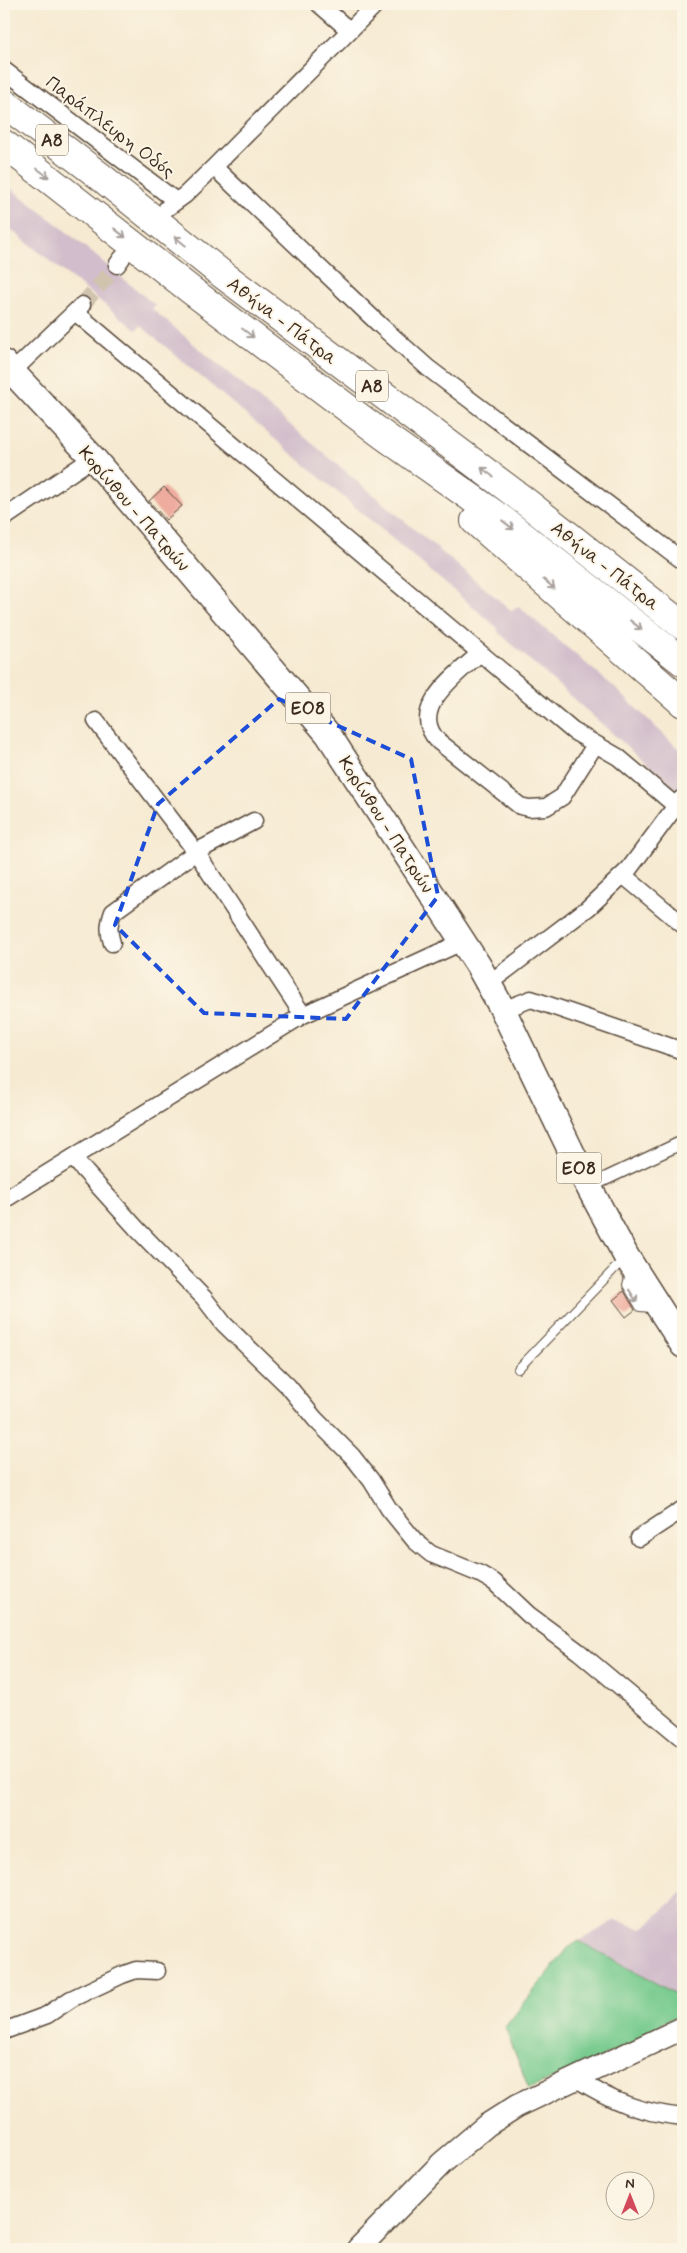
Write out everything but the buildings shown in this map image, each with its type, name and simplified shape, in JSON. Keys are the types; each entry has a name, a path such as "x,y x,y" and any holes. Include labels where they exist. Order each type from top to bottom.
{"highway":[{"name":"Αθήνα - Πάτρα","path":"4,103 101,177 218,271 526,502 683,626"},
{"name":"Αθήνα - Πάτρα","path":"4,144 383,435 504,521 683,662"},
{"path":"383,435 472,519 683,703"},
{"path":"526,502 683,607"}],"main road":[{"name":"Κορίνθου - Πατρών","path":"8,367 93,458 323,728 464,941 503,1010 588,1187 629,1261 683,1345"},
{"path":"358,2249 466,2141 517,2106 683,2028"}],"street":[{"path":"319,4 349,30"},
{"name":"Παράπλευρη Οδός","path":"4,70 171,204 214,167 376,4"},
{"path":"214,167 381,326 428,368 683,561"},
{"path":"8,367 79,309 573,731 618,757 681,805 623,874 588,908 488,984"},
{"path":"4,518 93,458"},
{"path":"480,653 431,703 427,721 432,735 438,741 512,801 529,808 538,809 555,803 562,797 595,745"},
{"path":"96,721 196,852 303,1015"},
{"path":"112,943 109,927 113,912 196,852 254,821"},
{"path":"623,874 683,925"},
{"path":"4,1200 303,1015 464,941"},
{"path":"503,1010 531,999 683,1051"},
{"path":"588,1187 683,1142"},
{"path":"74,1158 138,1230 204,1298 224,1324 288,1386 315,1419 352,1456 371,1480 388,1509 416,1541 431,1554 480,1574 494,1582 530,1615 579,1652 683,1739"},
{"path":"639,1538 683,1509"},
{"path":"4,2031 47,2015 70,1999 122,1975 136,1970 156,1971"},
{"path":"575,2078 622,2105 683,2117"}],"lane":[{"path":"518,1369 629,1261"}],"highlighted area":[{"path":"279,699 411,759 438,896 346,1019 204,1013 115,925 158,804"}],"shaded area":[{"path":"4,183 155,305 152,309 512,611 518,606 615,688 683,753 683,796 497,631 499,629 140,325 136,330 4,224"},
{"path":"683,1892 683,1998 579,1941 616,1920 642,1929"}],"green space":[{"path":"579,1941 683,1998 683,2015 663,2022 647,2037 529,2089 505,2027 568,1948"}],"tunnel":[{"path":"82,305 117,265"}]}
